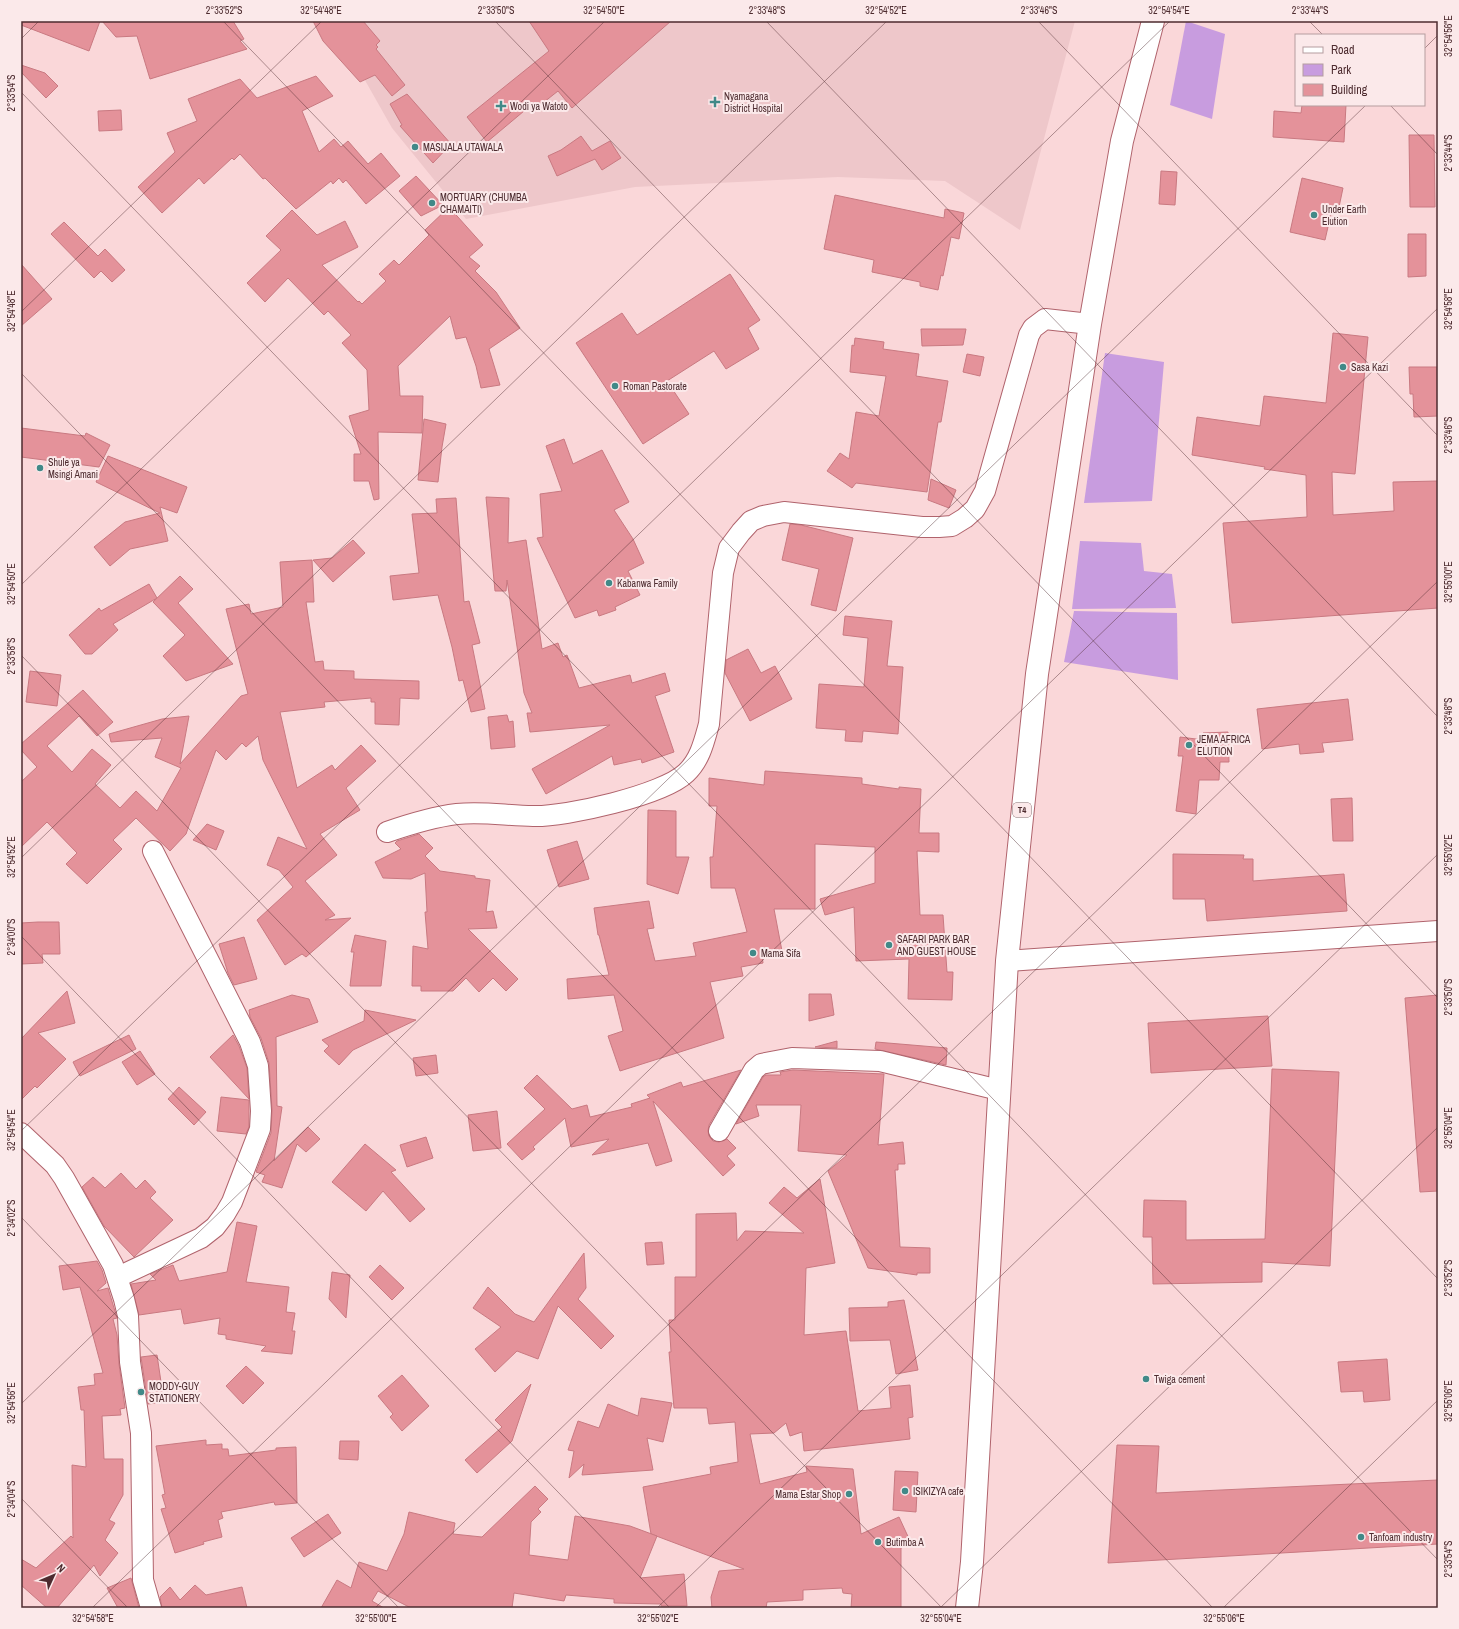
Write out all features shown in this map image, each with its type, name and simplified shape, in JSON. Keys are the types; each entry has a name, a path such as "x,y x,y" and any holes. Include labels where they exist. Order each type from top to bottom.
{"highway":[{"name":"T4","path":"967,1608 972,1554 1007,961 1037,674 1090,324 1122,142 1153,21"}],"street":[{"path":"387,832 420,820 459,814 534,816 565,813 650,792 672,783 686,773 697,760 703,747 709,724 723,573 729,548 741,532 751,522 757,519 784,512 922,527 952,526 965,518 975,509 985,491 1028,336 1033,328 1046,319 1090,324"},
{"path":"118,1277 201,1238 214,1227 225,1214 232,1202 260,1129 261,1111 258,1066 250,1042 153,851"},
{"path":"1007,961 1438,931"},
{"path":"719,1131 754,1070 761,1064 792,1058 880,1061 999,1090"},
{"path":"21,1133 55,1165 64,1178 113,1265 118,1277 128,1316 130,1362 141,1433 143,1580 151,1608"}],"shaded area":[{"name":"Nyamagana District Hospital","path":"337,21 1075,21 1020,230 945,181 838,177 635,187 466,219 392,128 362,75"}],"green space":[{"path":"1186,21 1225,34 1212,119 1170,105"},
{"path":"1105,353 1164,362 1152,501 1084,503"},
{"path":"1080,541 1141,543 1144,571 1172,574 1176,608 1072,609"},
{"path":"1074,611 1177,613 1178,680 1064,662"}],"building":[{"path":"21,21 100,21 89,51 21,25"},
{"path":"102,21 233,21 244,39 240,41 247,49 150,79 137,36 116,37"},
{"path":"313,21 363,21 380,41 376,45 378,47 376,49 405,85 392,96 375,75 360,82 323,41"},
{"path":"529,21 671,21 572,108 558,91 534,110 530,106 487,142 467,117 549,51"},
{"path":"21,65 45,73 58,86 46,98 21,72"},
{"path":"316,76 333,96 302,111 319,152 334,139 341,147 348,141 368,164 381,153 400,176 366,204 346,180 343,183 339,178 333,184 331,181 296,209 265,178 263,179 240,154 234,160 232,158 204,184 199,178 162,213 138,187 175,152 167,133 197,121 188,99 240,79 257,98"},
{"path":"407,94 451,144 433,163 400,126 402,125 390,104"},
{"path":"1302,106 1346,106 1344,142 1273,137 1274,111 1301,113"},
{"path":"121,110 122,130 99,131 98,111"},
{"path":"1409,135 1434,135 1435,207 1410,207"},
{"path":"581,136 592,151 610,141 621,158 602,170 595,159 557,176 548,156 561,150"},
{"path":"1161,171 1177,172 1175,205 1159,204"},
{"name":"MORTUARY (CHUMBA CHAMAITI)","path":"416,176 443,205 421,216 399,191"},
{"path":"1302,178 1343,188 1339,207 1333,205 1325,240 1290,232"},
{"path":"835,195 944,218 945,209 964,213 959,239 951,237 943,276 941,275 938,290 920,286 920,282 872,272 874,260 824,249"},
{"path":"449,207 483,245 469,257 480,266 475,271 496,292 520,328 489,349 500,385 481,388 476,366 466,337 456,339 450,316 398,366 400,396 423,396 422,433 378,432 379,499 374,500 369,481 354,481 354,454 361,454 349,416 369,410 367,370 342,343 351,335 328,311 324,315 288,278 265,302 247,283 281,250 266,236 292,210 317,235 345,221 358,247 322,265 358,302 359,301 362,304 386,281 379,274 394,260 399,265 429,235 425,230"},
{"path":"64,222 98,256 105,249 125,270 112,282 101,271 94,278 51,234"},
{"path":"1408,234 1426,234 1426,276 1408,277"},
{"path":"21,264 52,299 21,326"},
{"path":"730,274 760,320 748,328 759,349 726,369 714,351 667,381 689,414 643,444 576,343 622,313 637,335"},
{"path":"921,329 966,329 963,345 922,346"},
{"path":"1333,333 1368,337 1355,474 1332,472 1333,515 1394,511 1393,482 1438,481 1438,608 1232,623 1223,523 1307,517 1306,475 1264,469 1265,467 1192,455 1197,417 1260,426 1264,396 1326,403"},
{"path":"855,338 884,342 883,349 919,354 916,376 948,381 941,422 938,422 927,492 856,483 852,488 827,471 840,453 849,459 856,412 879,416 886,376 850,372 852,345 854,346"},
{"path":"967,354 984,357 980,376 963,372"},
{"path":"1409,367 1437,367 1438,416 1414,417 1413,394 1410,394"},
{"path":"424,419 446,424 438,482 418,480"},
{"path":"21,428 85,436 86,433 110,445 99,467 21,457"},
{"path":"564,439 573,464 602,450 629,502 614,510 633,539 644,563 628,571 640,595 615,607 616,610 599,616 597,610 575,618 537,538 543,537 540,494 562,491 546,446"},
{"path":"108,456 187,487 177,513 160,507 168,541 130,549 110,566 94,547 125,522 160,513 96,482"},
{"path":"931,479 956,490 949,508 928,500"},
{"path":"486,497 509,498 508,543 526,540 542,649 558,643 563,657 567,655 579,688 630,675 632,683 665,673 670,691 655,696 674,752 642,763 641,759 614,765 612,756 546,794 532,769 610,725 530,732 527,713 532,713 524,693 507,580 506,591 495,591"},
{"path":"456,498 464,602 469,601 480,643 472,645 485,709 471,712 463,680 459,681 452,647 438,595 393,600 390,576 419,573 412,514 437,513 436,499"},
{"path":"790,524 801,525 853,538 836,611 811,605 819,569 782,560"},
{"path":"353,540 365,553 333,582 313,560 332,558"},
{"path":"312,560 314,602 306,602 315,662 323,661 324,670 354,671 354,679 419,681 419,699 400,698 399,725 375,724 375,702 371,702 371,698 324,702 325,707 280,712 297,788 332,765 335,770 361,745 376,761 346,788 360,810 320,834 337,855 305,881 335,915 325,920 351,918 306,957 302,954 285,965 257,920 293,887 279,870 267,865 278,837 307,849 263,760 258,736 246,747 242,743 226,760 216,750 186,834 170,851 136,818 113,840 122,849 87,884 66,864 77,853 47,822 21,847 21,782 37,767 21,750 21,744 83,690 113,722 97,736 79,716 47,746 72,772 92,749 111,765 95,784 120,808 136,791 157,811 181,768 155,757 162,738 111,742 109,734 162,719 189,716 180,764 241,696 248,694 226,609 249,604 251,614 283,607 280,562"},
{"path":"180,576 193,589 178,603 233,664 186,681 163,656 185,635 153,602"},
{"path":"149,584 157,598 113,624 118,630 92,654 85,654 69,635 99,608 101,611"},
{"path":"845,616 892,621 887,666 903,667 898,734 863,731 862,742 845,741 846,730 816,728 819,684 864,687 868,638 843,635"},
{"path":"748,649 761,673 775,666 792,699 750,721 725,673 726,660"},
{"path":"30,671 61,675 57,706 26,702"},
{"path":"1348,699 1353,740 1322,743 1324,752 1300,754 1299,744 1262,749 1257,709"},
{"path":"507,715 509,722 513,721 515,747 491,749 488,717"},
{"path":"1228,732 1229,762 1220,762 1219,780 1199,780 1196,814 1176,811 1183,756 1178,756 1180,737 1204,740 1203,733"},
{"path":"765,771 862,778 862,784 899,789 899,787 921,789 919,833 939,833 939,852 917,851 920,915 943,915 947,972 953,972 952,1000 908,999 909,959 856,961 854,907 825,915 820,899 875,883 875,847 815,844 815,909 774,909 782,951 762,955 763,963 741,967 743,976 710,982 724,1038 620,1071 608,1036 623,1031 614,995 568,999 567,979 609,975 598,935 594,908 649,901 654,928 647,929 655,961 696,956 693,943 747,932 735,888 711,888 710,857 713,857 717,806 709,806 709,778 764,785"},
{"path":"1352,798 1353,841 1333,841 1331,799"},
{"path":"648,810 676,811 676,857 689,857 678,894 647,884"},
{"path":"207,824 224,831 216,850 193,840"},
{"path":"419,834 433,848 425,856 440,871 475,876 475,878 490,880 486,912 493,911 497,928 468,929 518,979 506,991 493,978 479,992 466,978 453,991 421,991 421,986 412,986 413,946 428,949 425,912 427,912 425,873 411,879 383,878 375,862 401,849 395,843 397,841"},
{"path":"577,841 589,879 559,887 547,850"},
{"path":"1173,854 1244,855 1243,859 1253,859 1253,881 1344,874 1347,911 1207,921 1205,899 1173,899"},
{"path":"59,922 60,954 42,954 43,963 21,964 21,923"},
{"path":"355,935 386,941 381,986 350,986 354,952 351,952"},
{"path":"244,937 257,979 234,985 228,973 219,944"},
{"path":"67,991 75,1023 38,1033 66,1059 37,1088 35,1086 21,1100 21,1039"},
{"path":"809,994 831,994 834,1015 809,1021"},
{"path":"292,995 309,999 318,1022 276,1037 277,1106 282,1107 274,1161 308,1127 320,1139 306,1152 297,1144 282,1188 262,1182 265,1175 256,1172 271,1133 272,1110 269,1063 261,1038 250,1017 249,1010"},
{"path":"1438,995 1438,1191 1420,1192 1405,998"},
{"path":"365,1010 416,1020 353,1050 339,1065 324,1051 329,1046 322,1040 364,1021"},
{"path":"1268,1016 1272,1066 1151,1073 1148,1023"},
{"path":"129,1035 136,1049 80,1076 73,1062"},
{"path":"233,1035 239,1046 247,1068 249,1099 210,1057"},
{"path":"837,1041 837,1048 815,1047"},
{"path":"876,1042 947,1048 946,1065 875,1049"},
{"path":"140,1051 155,1074 137,1085 122,1062"},
{"path":"436,1055 438,1073 416,1076 413,1058"},
{"path":"1272,1069 1339,1072 1330,1266 1262,1262 1262,1282 1153,1284 1152,1237 1143,1237 1144,1200 1186,1201 1186,1240 1265,1239"},
{"path":"741,1070 709,1125 709,1136 713,1141 719,1142 727,1139 736,1148 727,1156 735,1165 723,1176 653,1101 672,1161 656,1166 648,1143 592,1155 609,1139 571,1147 565,1118 533,1147 535,1149 522,1160 507,1144 545,1109 524,1088 537,1075 572,1109 587,1105 590,1117 632,1107 631,1104 650,1098 647,1095 681,1082 683,1087"},
{"path":"793,1070 884,1074 878,1145 903,1142 905,1164 898,1164 898,1170 895,1170 900,1247 930,1248 930,1273 917,1273 917,1275 868,1268 828,1171 847,1155 798,1151 801,1105 756,1105 759,1116 736,1124 763,1077 766,1075 781,1075 780,1072"},
{"path":"179,1087 206,1112 194,1125 168,1099"},
{"path":"221,1097 249,1100 249,1127 246,1134 217,1131"},
{"path":"497,1111 501,1148 473,1151 468,1115"},
{"path":"426,1137 433,1158 407,1167 400,1145"},
{"path":"365,1144 396,1170 391,1172 425,1209 410,1222 383,1191 366,1211 332,1182"},
{"path":"121,1173 136,1189 145,1180 156,1192 150,1198 173,1220 134,1257 104,1226 82,1187 93,1177 105,1188"},
{"path":"820,1179 835,1263 806,1268 804,1335 846,1331 858,1411 891,1408 889,1387 910,1385 913,1417 908,1418 910,1439 804,1451 802,1432 790,1436 786,1423 774,1433 750,1434 760,1484 807,1472 806,1466 853,1469 861,1534 899,1517 911,1543 901,1548 901,1608 851,1608 852,1594 843,1593 842,1588 803,1590 803,1600 767,1602 766,1608 712,1608 711,1597 719,1571 744,1569 651,1534 643,1487 711,1474 710,1467 738,1462 735,1422 709,1424 707,1408 674,1408 669,1352 671,1352 669,1320 675,1320 675,1277 696,1277 696,1214 736,1213 737,1241 745,1231 804,1233 769,1203 784,1187 797,1198"},
{"path":"237,1222 257,1226 246,1282 289,1287 286,1312 295,1313 292,1331 295,1331 292,1354 261,1351 266,1346 226,1339 226,1335 218,1334 220,1318 184,1324 181,1309 139,1315 131,1284 156,1280 150,1274 173,1265 179,1281 227,1272"},
{"path":"662,1242 664,1264 647,1265 645,1243"},
{"path":"584,1253 586,1288 578,1299 614,1336 601,1349 558,1306 538,1359 517,1351 495,1372 475,1349 501,1327 473,1308 488,1287 515,1314 534,1322"},
{"path":"97,1261 102,1270 106,1283 97,1291 108,1288 117,1318 113,1319 117,1335 125,1408 120,1409 121,1415 102,1416 104,1459 123,1459 123,1495 109,1520 115,1523 105,1540 118,1553 100,1576 94,1565 57,1608 47,1608 21,1585 21,1559 36,1568 71,1536 73,1538 72,1465 86,1467 84,1410 81,1410 78,1387 95,1385 94,1374 103,1373 80,1287 63,1290 59,1266"},
{"path":"380,1265 404,1288 392,1300 369,1277"},
{"path":"332,1272 350,1275 346,1318 329,1299"},
{"path":"904,1300 918,1370 896,1374 890,1340 850,1341 849,1308 888,1307 888,1302"},
{"path":"157,1355 164,1402 148,1404 141,1357"},
{"path":"1387,1359 1390,1400 1364,1402 1363,1391 1341,1392 1338,1362"},
{"path":"246,1366 264,1383 243,1404 226,1386"},
{"path":"402,1375 429,1406 402,1431 390,1417 393,1414 378,1396"},
{"path":"531,1384 512,1441 477,1473 465,1460 502,1427 495,1420"},
{"path":"641,1398 672,1403 663,1442 647,1438 653,1470 582,1475 584,1464 569,1478 574,1451 568,1450 578,1421 599,1428 608,1404 638,1416"},
{"path":"206,1440 206,1445 222,1444 222,1449 228,1449 229,1456 276,1450 276,1448 296,1447 297,1503 275,1505 274,1502 221,1512 223,1518 218,1520 222,1537 203,1542 204,1544 175,1553 161,1509 166,1508 162,1495 165,1494 156,1446"},
{"path":"340,1441 359,1441 358,1460 339,1459"},
{"path":"1117,1445 1159,1446 1156,1493 1438,1480 1438,1544 1108,1563"},
{"name":"ISIKIZYA cafe","path":"895,1471 918,1472 916,1512 893,1510"},
{"path":"535,1486 548,1499 538,1509 541,1512 531,1522 529,1555 568,1560 575,1516 630,1526 657,1536 640,1578 684,1574 687,1606 614,1603 614,1599 566,1595 564,1601 514,1593 512,1608 411,1608 378,1591 372,1601 384,1608 321,1608 337,1580 351,1588 359,1562 387,1571 404,1534 409,1512 455,1523 453,1534 482,1537"},
{"path":"328,1514 341,1533 304,1557 291,1538"},
{"path":"131,1578 139,1608 118,1608 107,1588"},
{"path":"195,1585 206,1595 242,1587 247,1608 162,1608 160,1597 170,1587 180,1600"}],"place":[{"name":"Nyamagana District Hospital","path":"715,102"},
{"name":"Wodi ya Watoto","path":"501,106"},
{"name":"MASIJALA UTAWALA","path":"415,147"},
{"name":"MORTUARY (CHUMBA CHAMAITI)","path":"432,203"},
{"name":"Under Earth Elution","path":"1314,215"},
{"name":"Sasa Kazi","path":"1343,367"},
{"name":"Roman Pastorate","path":"615,386"},
{"name":"Shule ya Msingi Amani","path":"40,468"},
{"name":"Kabanwa Family","path":"609,583"},
{"name":"JEMA AFRICA ELUTION","path":"1189,745"},
{"name":"SAFARI PARK BAR AND GUEST HOUSE","path":"889,945"},
{"name":"Mama Sifa","path":"753,953"},
{"name":"Twiga cement","path":"1146,1379"},
{"name":"MODDY-GUY STATIONERY","path":"141,1392"},
{"name":"ISIKIZYA cafe","path":"905,1491"},
{"name":"Mama Estar Shop","path":"849,1494"},
{"name":"Tanfoam industry","path":"1361,1537"},
{"name":"Butimba A","path":"878,1542"}]}
